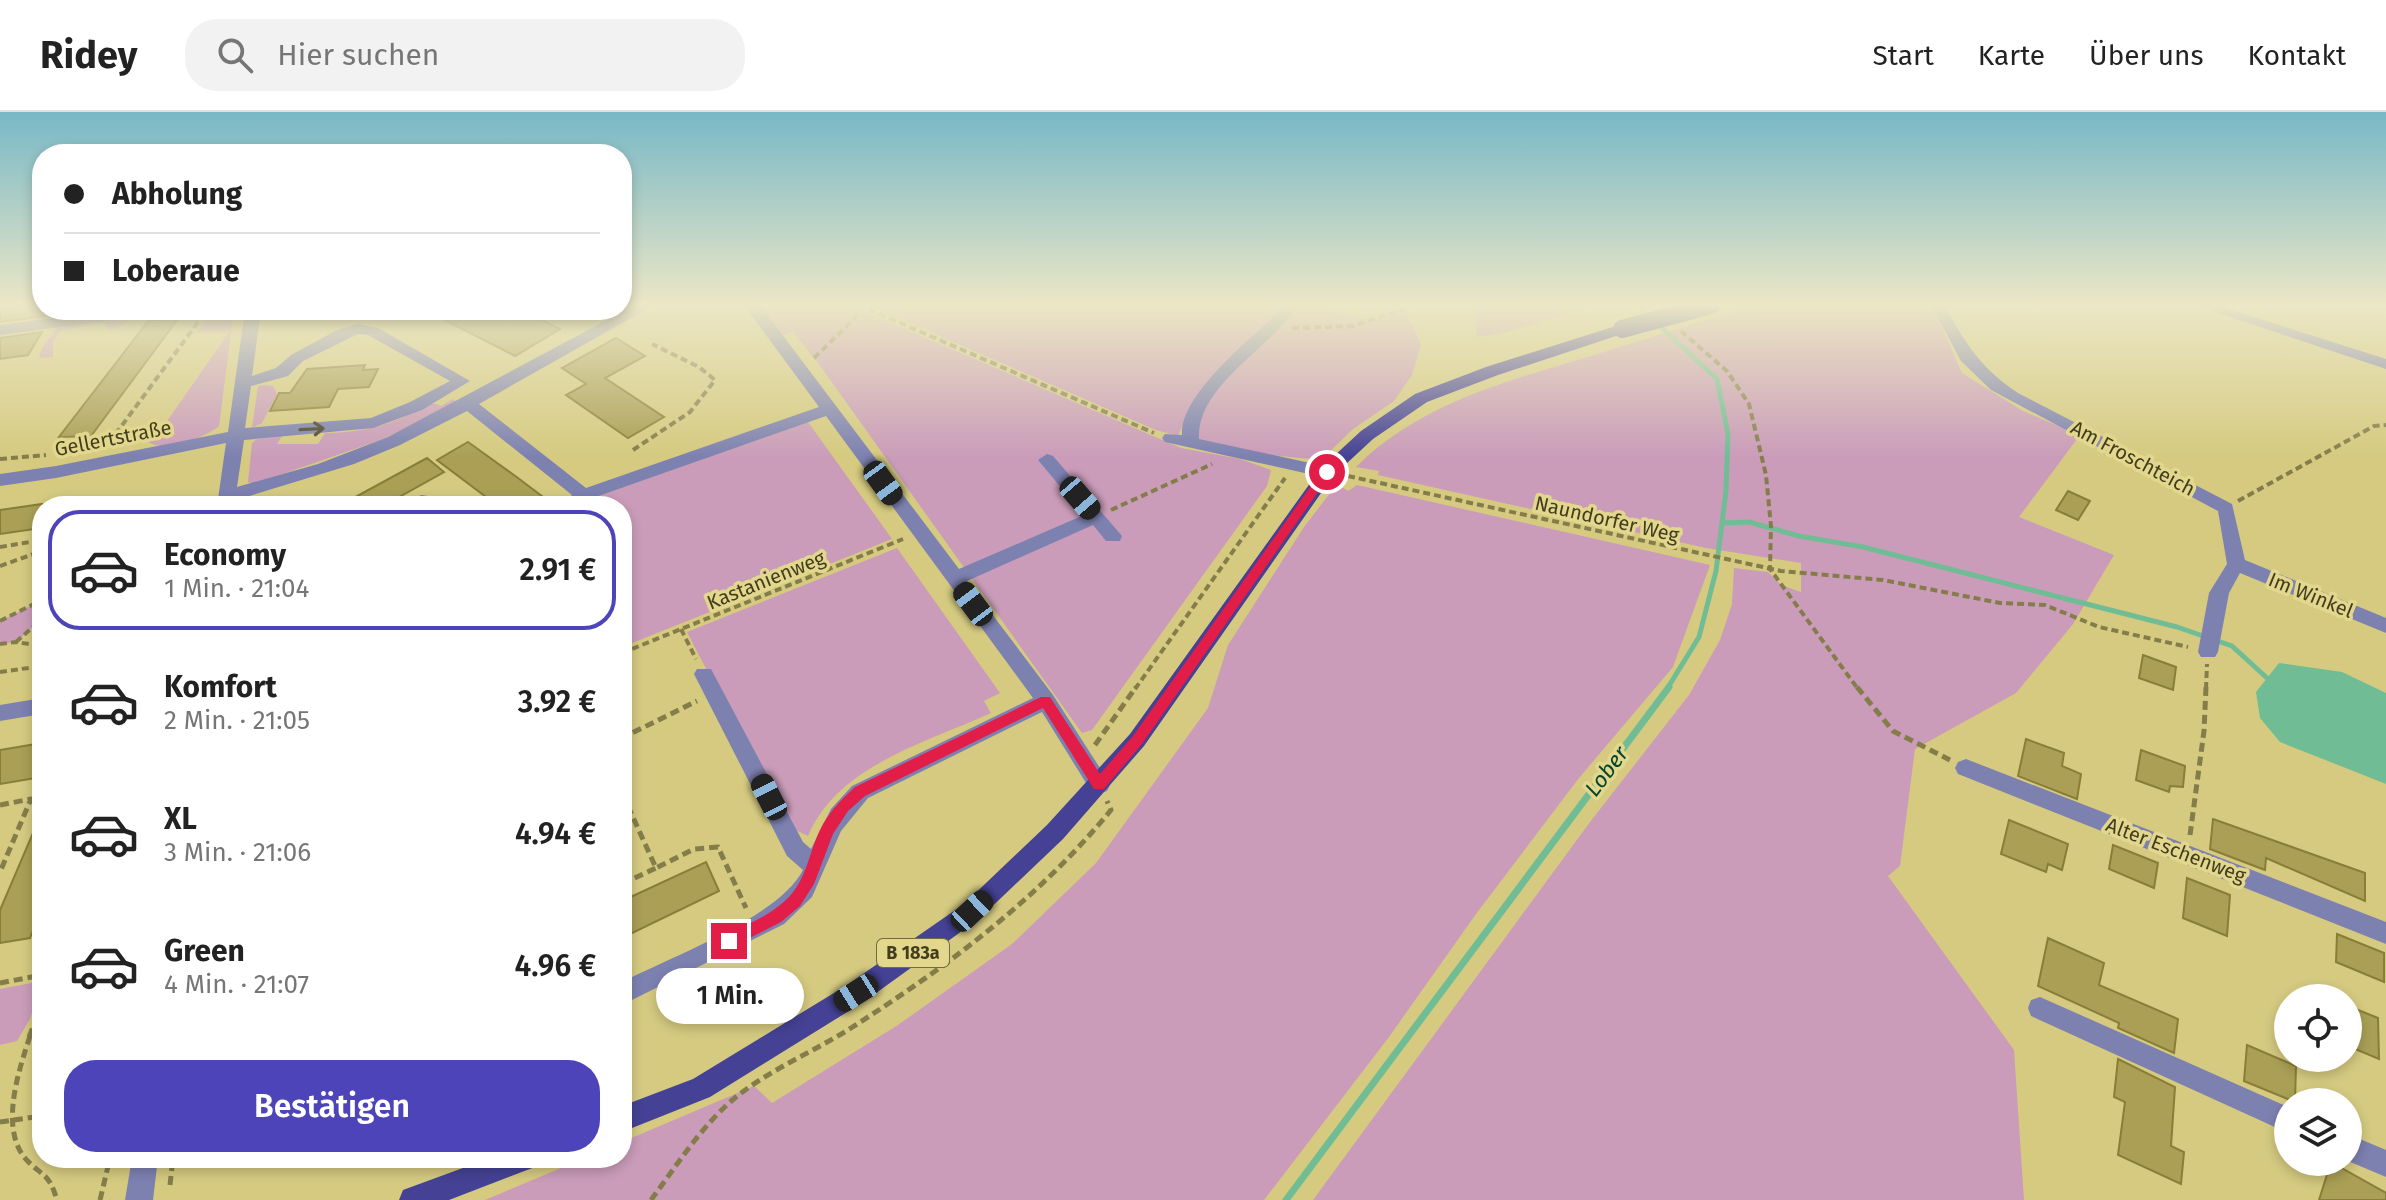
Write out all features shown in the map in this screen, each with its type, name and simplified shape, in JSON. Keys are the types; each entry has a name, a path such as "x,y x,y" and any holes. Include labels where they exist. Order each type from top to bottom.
{"main road":[{"name":"B 183a","path":"632,1115 701,1088 856,993 972,911 1055,832 1137,740 1327,472 1367,435 1421,398 1539,356"},
{"path":"413,1200 499,1168"}],"street":[{"path":"228,496 246,356"},
{"name":"Gellertstraße","path":"241,384 282,372 301,356"},
{"name":"Gellertstraße","path":"0,480 56,472 259,431 373,423 416,406 462,381 417,356"},
{"path":"242,496 349,460 417,431 555,356"},
{"path":"789,356 1046,701 1099,785"},
{"path":"1191,442 1190,422 1240,356"},
{"name":"Am Froschteich","path":"1964,356 1984,378 2012,397 2226,508"},
{"path":"2360,356 2386,364"},
{"path":"468,404 584,495 829,409"},
{"path":"1171,438 1327,472"},
{"path":"1047,460 1113,536"},
{"path":"2209,643 2219,593 2236,564 2226,508"},
{"path":"954,579 1096,517"},
{"name":"Im Winkel","path":"2236,564 2386,626"},
{"path":"704,674 795,849 815,866"},
{"path":"632,989 776,917 794,902 815,866 826,831 843,807 860,792 1046,701"},
{"path":"0,713 32,708"},
{"name":"Alter Eschenweg","path":"1966,768 2386,933"},
{"path":"2040,1008 2274,1114"},
{"path":"2362,1153 2386,1164"},
{"path":"139,1200 144,1168"}],"path":[{"path":"102,445 112,443 174,356"},
{"path":"633,450 677,423 707,397 715,380 699,367 676,356"},
{"path":"800,370 815,356"},
{"path":"975,356 1141,429 1171,438"},
{"path":"1709,356 1740,387 1756,423 1772,534 1770,569 1854,684 1893,731 1966,768"},
{"path":"2226,508 2374,426 2386,425"},
{"path":"1096,517 1240,452"},
{"path":"0,459 47,455"},
{"path":"1083,760 1295,465"},
{"name":"Naundorfer Weg","path":"1327,472 1770,569 1852,580 1883,580 2000,603 2045,605 2099,627 2209,643"},
{"name":"Kastanienweg","path":"632,649 920,532"},
{"path":"0,547 32,542"},
{"path":"0,566 32,555"},
{"path":"0,621 32,605"},
{"path":"16,642 32,628"},
{"path":"681,629 704,674"},
{"path":"2187,854 2204,731 2209,643"},
{"path":"0,644 32,644"},
{"path":"0,672 32,667"},
{"path":"632,733 716,693"},
{"path":"0,805 31,799 0,872"},
{"path":"632,815 656,868"},
{"path":"632,879 698,848 707,845 718,847 756,927"},
{"path":"0,983 32,977"},
{"path":"32,1030 2,1122 23,1157 32,1162"},
{"path":"651,1200 724,1108 754,1086"},
{"path":"2,1122 32,1118"},
{"path":"43,1168 51,1179 57,1200"},
{"path":"100,1200 108,1168"},
{"path":"170,1185 172,1168"}],"shaded area":[{"path":"213,356 228,356 219,426 183,443 162,446 146,440 152,425 165,424"},
{"path":"812,356 968,356 1181,448 1240,459 1271,470 1267,486 1092,730 1082,733"},
{"path":"985,356 1418,356 1412,375 1394,401 1353,429 1321,460 1240,452 1191,442 1188,413 1178,436 1156,430"},
{"path":"1590,356 1954,356 1962,373 2023,411 2080,435 2019,517 2114,555 2073,624 2016,693 1915,749 1900,866 1888,876 2014,1050 2024,1200 1313,1200 1590,822 1689,695 1720,640 1732,604 1734,568 1768,572 1781,585 1801,592 1801,563 1706,548 1378,475 1379,471 1356,467 1381,445 1436,411 1528,375"},
{"path":"258,386 273,386 277,394 262,423 252,428"},
{"path":"453,399 457,403 383,439 254,484 248,482 252,443 257,439 282,436 277,444 318,444 325,433 381,425 426,405 441,406"},
{"path":"808,422 892,539 632,643 632,496 597,496"},
{"path":"1337,484 1348,491 1357,485 1710,565 1673,667 1579,778 1476,914 1389,1037 1264,1200 485,1200 561,1168 632,1168 632,1138 754,1086 772,1103 898,1025 1012,944 1096,863 1208,708 1228,645 1304,527"},
{"path":"897,548 1000,693 984,701 991,713 912,746 862,774 840,791 822,812 808,836 787,826 687,632"},
{"path":"32,605 32,628 16,642 0,644 0,621"},
{"path":"2279,663 2342,672 2386,693 2386,784 2280,742 2260,718 2256,692"},
{"path":"32,983 30,1019 17,1041 0,1045 0,989"}],"building":[{"path":"121,356 151,356 91,436 59,437"},
{"path":"584,356 645,356 605,378 664,417 628,438 566,395 586,384 562,368"},
{"path":"365,365 363,370 378,369 369,387 338,389 329,407 270,411 279,393 290,393 307,369"},
{"path":"468,442 542,496 485,496 437,460"},
{"path":"427,458 444,472 401,496 357,496"},
{"path":"2068,491 2090,501 2078,520 2056,510"},
{"path":"32,505 32,529 0,534 0,510"},
{"path":"2143,655 2176,667 2173,690 2139,678"},
{"path":"2026,739 2064,753 2062,766 2081,774 2077,799 2018,776"},
{"path":"32,745 32,779 0,784 0,750"},
{"path":"2141,750 2185,766 2183,787 2170,786 2169,792 2136,780"},
{"path":"2213,819 2365,873 2365,901 2266,858 2265,870 2210,849"},
{"path":"2009,820 2068,844 2062,870 2048,864 2046,872 2001,854"},
{"path":"32,835 30,938 0,943 0,910"},
{"path":"2113,845 2158,863 2154,888 2109,869"},
{"path":"706,862 719,891 632,933 632,896"},
{"path":"2187,878 2230,895 2227,936 2183,918"},
{"path":"2337,934 2384,953 2384,982 2336,962"},
{"path":"2048,938 2104,963 2099,985 2178,1019 2174,1053 2118,1028 2119,1023 2038,986"},
{"path":"2362,1012 2378,1018 2379,1059 2362,1052"},
{"path":"2247,1045 2274,1057 2274,1072 2296,1072 2295,1088 2274,1088 2274,1093 2244,1081"},
{"path":"2118,1059 2175,1087 2171,1146 2184,1152 2181,1184 2118,1155 2125,1102 2114,1097"},
{"path":"2327,1176 2356,1176 2386,1193 2386,1200 2319,1200"}],"waterway":[{"name":"Lober","path":"1667,689 1699,637 1716,571 1726,491 1728,434 1717,379 1692,356"},
{"path":"1723,523 1749,522 1799,536 1863,547 2177,627 2232,646 2267,678"},
{"name":"Lober","path":"1286,1200 1669,687"}],"route":[{"path":"729,941 776,917 794,902 807,884 826,831 843,807 860,792 887,776 1046,701 1099,785 1137,740 1327,472"}]}
